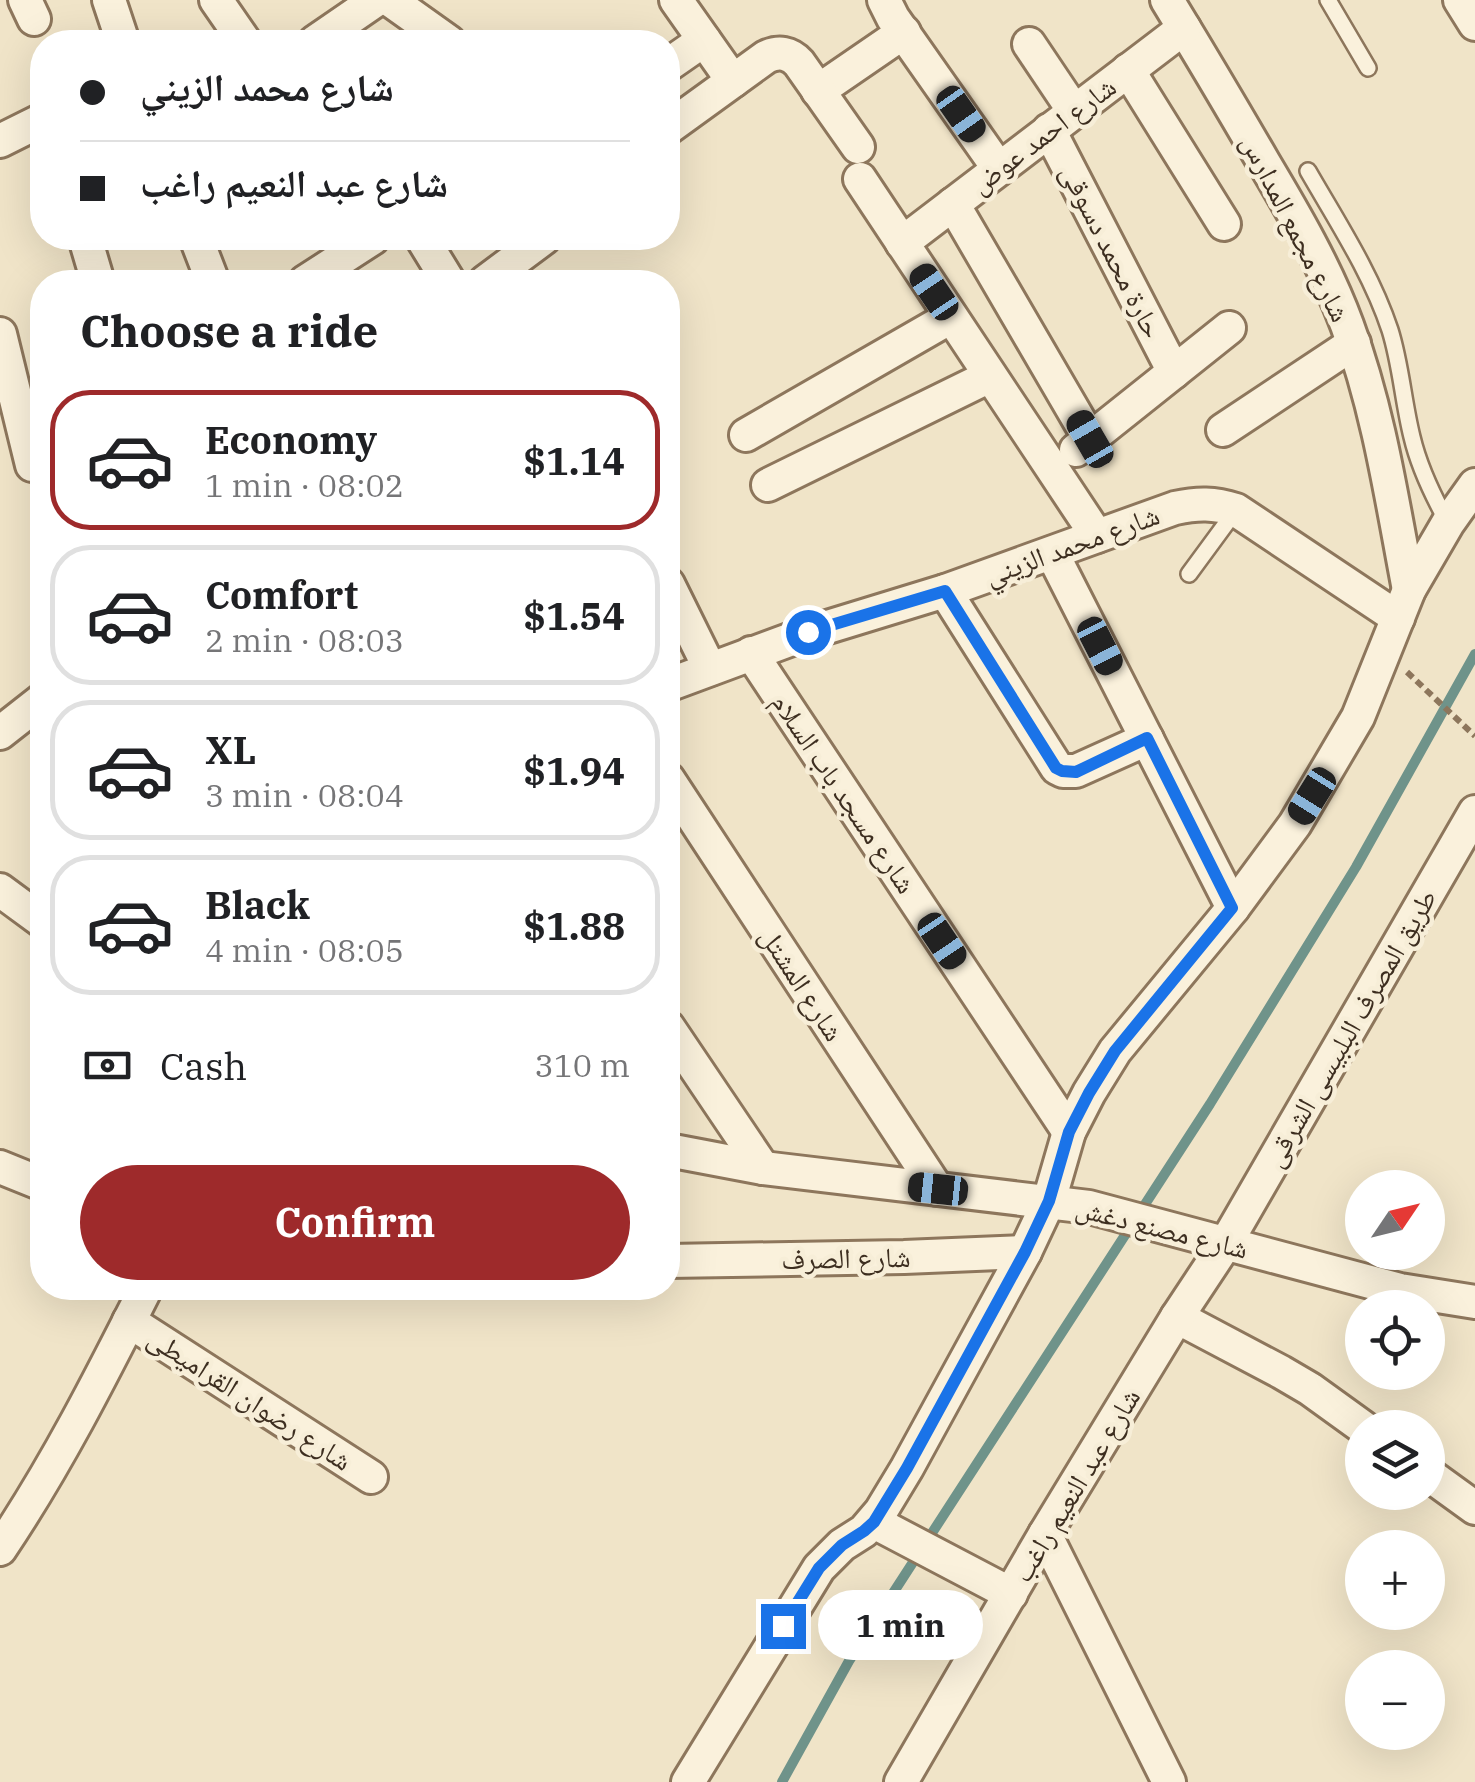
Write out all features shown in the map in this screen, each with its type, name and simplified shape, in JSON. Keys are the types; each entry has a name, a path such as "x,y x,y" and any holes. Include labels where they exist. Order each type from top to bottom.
{"street":[{"path":"109,0 119,30"},
{"path":"216,0 237,30"},
{"path":"332,30 376,0"},
{"path":"390,0 431,30"},
{"path":"676,0 733,81"},
{"path":"884,0 999,169"},
{"path":"1460,0 1475,24"},
{"name":"شارع احمد عوض","path":"902,243 1128,70 1176,14"},
{"name":"شارع مجمع المدارس","path":"1176,14 1300,224 1325,272 1354,344 1378,425 1404,604"},
{"path":"818,91 904,32"},
{"path":"680,57 704,40"},
{"name":"حارة محمد دسوقى","path":"1029,44 1174,372"},
{"path":"680,119 766,58 780,53 794,58 818,91 902,243 1097,536"},
{"path":"1128,70 1224,224"},
{"path":"0,141 30,126"},
{"path":"954,204 1090,439"},
{"path":"325,270 355,250"},
{"path":"501,270 528,250"},
{"path":"746,436 951,316"},
{"path":"1052,469 1229,328"},
{"path":"1223,430 1354,344"},
{"path":"3,355 30,457"},
{"path":"768,486 990,376"},
{"path":"688,1782 819,1568 874,1522 907,1468 1025,1252 1049,1201 1069,1132 1089,1093 1115,1051 1295,824 1358,717 1404,604 1448,523 1475,485"},
{"name":"شارع محمد الزيني","path":"680,680 808,632 945,591 1196,503 1236,510 1404,604"},
{"path":"1052,553 1232,908"},
{"path":"945,591 1056,768 1076,772 1147,738"},
{"path":"680,608 710,669"},
{"name":"شارع مسجد باب السلام","path":"751,653 1069,1132"},
{"path":"0,733 30,709"},
{"name":"شارع المشتل","path":"680,797 938,1189"},
{"name":"طريق المصرف البلبيسى الشرقى","path":"1226,1243 1475,812"},
{"path":"0,890 30,912"},
{"path":"680,1044 764,1168"},
{"name":"شارع مصنع دغش","path":"680,1152 764,1168 1089,1208 1400,1290 1475,1302"},
{"path":"0,1167 30,1179"},
{"name":"شارع عبد النعيم راغب","path":"901,1782 1045,1534 1226,1243"},
{"name":"شارع الصرف","path":"680,1261 1025,1252"},
{"path":"0,1549 65,1443 140,1300"},
{"path":"1177,1317 1281,1372 1345,1414"},
{"name":"شارع رضوان القراميطى","path":"129,1321 372,1477"},
{"path":"1445,1486 1475,1508"},
{"path":"874,1522 1011,1594"},
{"path":"1045,1534 1168,1782"}],"lane":[{"path":"1328,0 1368,68"},
{"path":"1308,171 1378,298 1400,368 1412,440 1448,523"},
{"path":"1189,574 1236,510"}],"path":[{"path":"1416,680 1475,736"}],"waterway":[{"path":"782,1782 849,1661 1210,1104 1356,867 1475,654"}],"route":[{"path":"783,1626 819,1568 874,1522 907,1468 1025,1252 1049,1201 1069,1132 1115,1051 1232,908 1147,738 1076,772 1056,768 945,591 808,632"}]}
